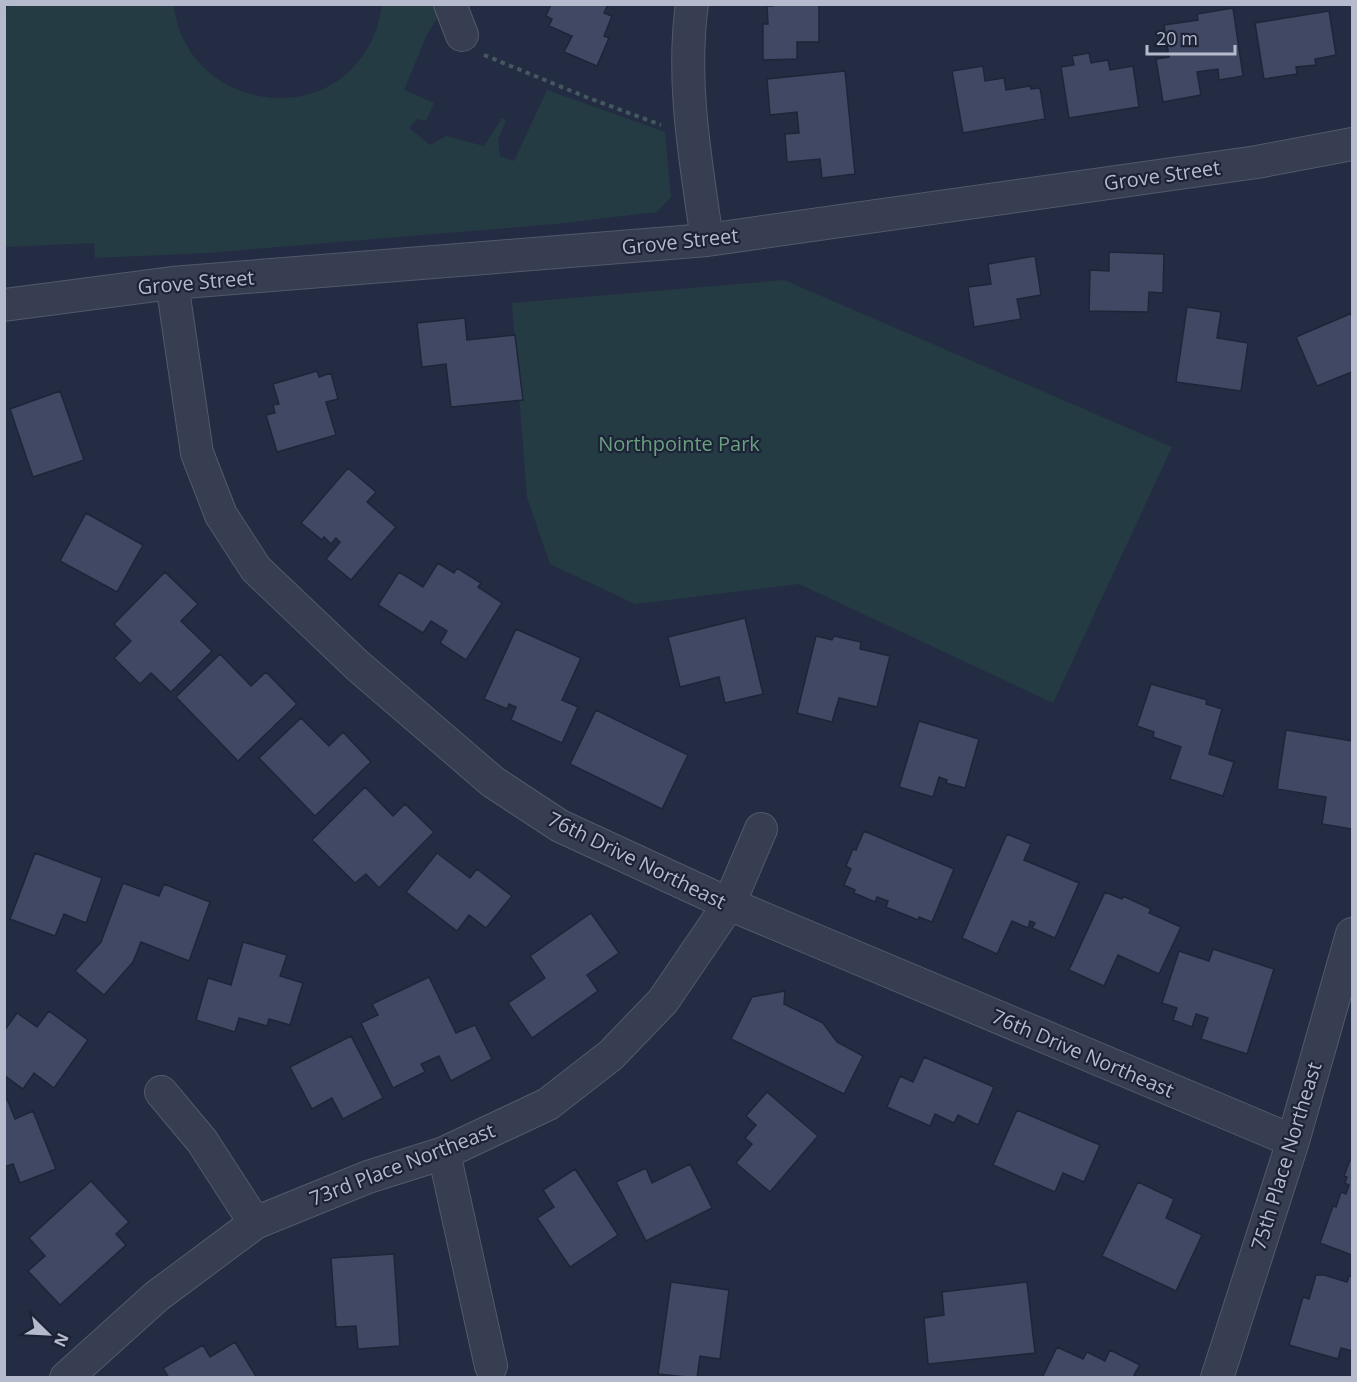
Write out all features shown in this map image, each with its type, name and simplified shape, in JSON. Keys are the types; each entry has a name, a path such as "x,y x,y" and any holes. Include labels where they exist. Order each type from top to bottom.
{"street":[{"path":"450,4 462,35"},
{"path":"692,4 688,97 707,240"},
{"name":"Grove Street","path":"4,305 172,283 707,240 1257,162 1353,144"},
{"name":"76th Drive Northeast","path":"172,283 197,453 221,515 256,569 358,666 493,782 560,826 729,904 1293,1141"},
{"name":"73rd Place Northeast","path":"66,1377 157,1296 255,1224 368,1177 444,1152 548,1104 611,1055 663,1001 729,904 761,829"},
{"name":"75th Place Northeast","path":"1217,1377 1293,1141 1353,934"},
{"path":"161,1092 202,1141 255,1224"},
{"path":"444,1152 491,1366"}],"path":[{"path":"462,35 472,50 658,125 691,123"}],"green space":[{"path":"9,5 174,5 178,26 188,47 213,76 233,88 255,95 278,98 302,96 324,89 343,77 360,59 372,40 382,5 440,5 442,11 427,34 404,90 434,103 426,121 417,119 409,128 430,145 446,136 484,146 502,118 506,120 498,140 500,156 514,161 547,90 665,132 671,197 657,212 555,224 207,253 95,258 94,243 5,247 4,11"},
{"name":"Northpointe Park","path":"784,280 1172,447 1053,703 799,584 635,604 550,564 527,497 512,303"}],"building":[{"path":"551,4 608,4 604,13 612,16 604,36 609,38 597,66 564,52 572,36 549,26 552,19 546,16"},
{"path":"773,4 819,4 819,42 797,42 797,59 763,60 763,24 768,24 767,6 773,6"},
{"path":"1233,8 1243,76 1219,80 1218,69 1197,72 1201,95 1163,102 1156,59 1169,57 1164,25 1198,20 1197,14"},
{"path":"1329,11 1336,55 1315,59 1316,65 1296,67 1297,74 1264,79 1255,23"},
{"path":"1089,53 1091,63 1108,60 1110,70 1133,66 1139,107 1069,118 1061,67 1074,65 1072,56"},
{"path":"983,66 985,81 1004,78 1006,90 1030,86 1031,89 1040,88 1045,119 963,133 952,71"},
{"path":"845,71 855,174 822,178 820,159 787,162 785,134 799,133 797,112 770,115 767,79"},
{"path":"1109,252 1164,254 1163,293 1149,292 1148,312 1089,311 1090,270 1109,271"},
{"path":"1035,256 1041,295 1017,299 1021,319 974,327 968,287 991,284 988,264"},
{"path":"1187,307 1221,312 1217,338 1248,343 1241,391 1176,382"},
{"path":"1352,313 1352,372 1317,386 1296,337"},
{"path":"465,318 467,340 515,335 523,400 451,407 446,364 422,367 417,323"},
{"path":"317,371 319,377 331,373 338,399 326,402 336,435 277,452 266,415 275,413 273,405 279,404 273,384"},
{"path":"60,391 84,460 33,477 10,409"},
{"path":"348,468 376,492 367,502 396,527 351,580 326,559 340,542 336,538 331,544 324,537 322,540 301,523"},
{"path":"86,513 143,545 117,592 60,561"},
{"path":"438,563 454,573 457,568 481,583 478,587 502,603 466,660 440,643 447,631 431,621 423,633 378,605 399,572 423,587"},
{"path":"165,572 198,604 181,621 212,651 171,692 151,673 140,684 114,658 131,641 114,624"},
{"path":"745,618 763,694 725,703 719,677 680,687 668,637"},
{"path":"516,629 581,658 562,700 578,707 562,743 511,720 516,707 509,704 507,709 484,699"},
{"path":"816,636 832,640 834,636 861,642 860,649 890,656 877,707 839,698 832,722 797,713"},
{"path":"220,654 251,686 266,672 297,704 238,761 176,697"},
{"path":"1151,684 1207,700 1206,704 1222,709 1209,754 1234,762 1223,796 1170,779 1181,747 1153,737 1154,732 1137,726"},
{"path":"596,710 688,755 662,809 570,764"},
{"path":"301,718 329,746 343,732 371,762 315,816 259,758"},
{"path":"919,721 979,739 965,788 946,783 947,780 939,777 933,797 899,787"},
{"path":"1286,730 1352,741 1352,829 1322,824 1326,797 1277,789"},
{"path":"365,787 393,816 405,804 434,832 379,888 366,874 355,883 312,840"},
{"path":"864,831 954,869 932,922 919,917 918,920 886,907 888,901 877,897 875,902 854,893 855,890 844,885 851,869 846,866"},
{"path":"1007,834 1031,844 1024,860 1079,883 1055,938 1032,928 1035,923 1030,921 1028,928 1012,921 997,954 962,938"},
{"path":"35,853 102,878 86,923 64,914 55,936 10,919"},
{"path":"437,853 470,878 477,869 512,896 486,928 469,915 457,931 406,892"},
{"path":"123,883 159,896 164,884 210,902 189,961 141,942 133,962 104,995 75,971 101,942"},
{"path":"1105,892 1122,899 1123,896 1151,909 1149,913 1181,927 1159,974 1118,955 1104,986 1069,970"},
{"path":"591,913 619,953 587,975 598,991 532,1038 508,1003 545,978 530,956"},
{"path":"243,942 287,955 280,976 303,983 290,1025 269,1019 267,1026 239,1018 235,1032 196,1020 208,978 231,985"},
{"path":"1213,949 1274,969 1247,1054 1201,1039 1208,1018 1196,1014 1192,1027 1173,1020 1177,1008 1162,1003 1179,951 1209,961"},
{"path":"429,977 456,1033 475,1025 492,1059 451,1081 439,1056 421,1064 425,1072 393,1088 361,1023 378,1015 372,1004"},
{"path":"785,991 784,1004 823,1023 837,1042 863,1056 844,1094 731,1039 752,997"},
{"path":"49,1011 88,1040 54,1088 34,1073 23,1089 4,1075 4,1031 17,1013 37,1027"},
{"path":"351,1036 383,1098 343,1119 332,1098 312,1109 290,1067"},
{"path":"924,1057 994,1087 978,1125 958,1115 954,1123 935,1114 930,1126 887,1107 900,1076 913,1082"},
{"path":"767,1092 818,1136 770,1192 736,1163 752,1144 745,1138 756,1125 746,1116"},
{"path":"7,1099 15,1119 33,1111 56,1169 20,1183 13,1164 4,1167 4,1100"},
{"path":"1017,1110 1100,1145 1084,1182 1063,1173 1055,1192 993,1165"},
{"path":"1352,1160 1352,1255 1320,1243 1333,1206 1336,1207 1341,1192 1346,1194 1349,1185 1345,1183 1347,1177 1344,1176"},
{"path":"690,1164 712,1208 646,1241 616,1182 646,1168 652,1183"},
{"path":"575,1169 618,1235 570,1267 537,1218 554,1207 543,1190"},
{"path":"91,1181 129,1222 116,1234 126,1245 60,1305 28,1271 45,1256 29,1238"},
{"path":"1138,1182 1174,1199 1166,1218 1202,1235 1176,1291 1102,1256"},
{"path":"394,1254 400,1346 358,1349 356,1326 336,1327 331,1258"},
{"path":"1316,1275 1347,1282 1349,1276 1352,1277 1352,1351 1341,1348 1338,1359 1289,1345 1303,1297 1309,1299"},
{"path":"671,1282 729,1290 720,1359 700,1356 697,1378 658,1374"},
{"path":"1027,1282 1035,1353 928,1364 924,1318 944,1315 942,1292"},
{"path":"235,1342 257,1378 169,1378 163,1368 203,1345 210,1357"},
{"path":"1057,1347 1083,1359 1087,1352 1105,1361 1110,1350 1140,1365 1134,1375 1138,1378 1042,1378"}]}
